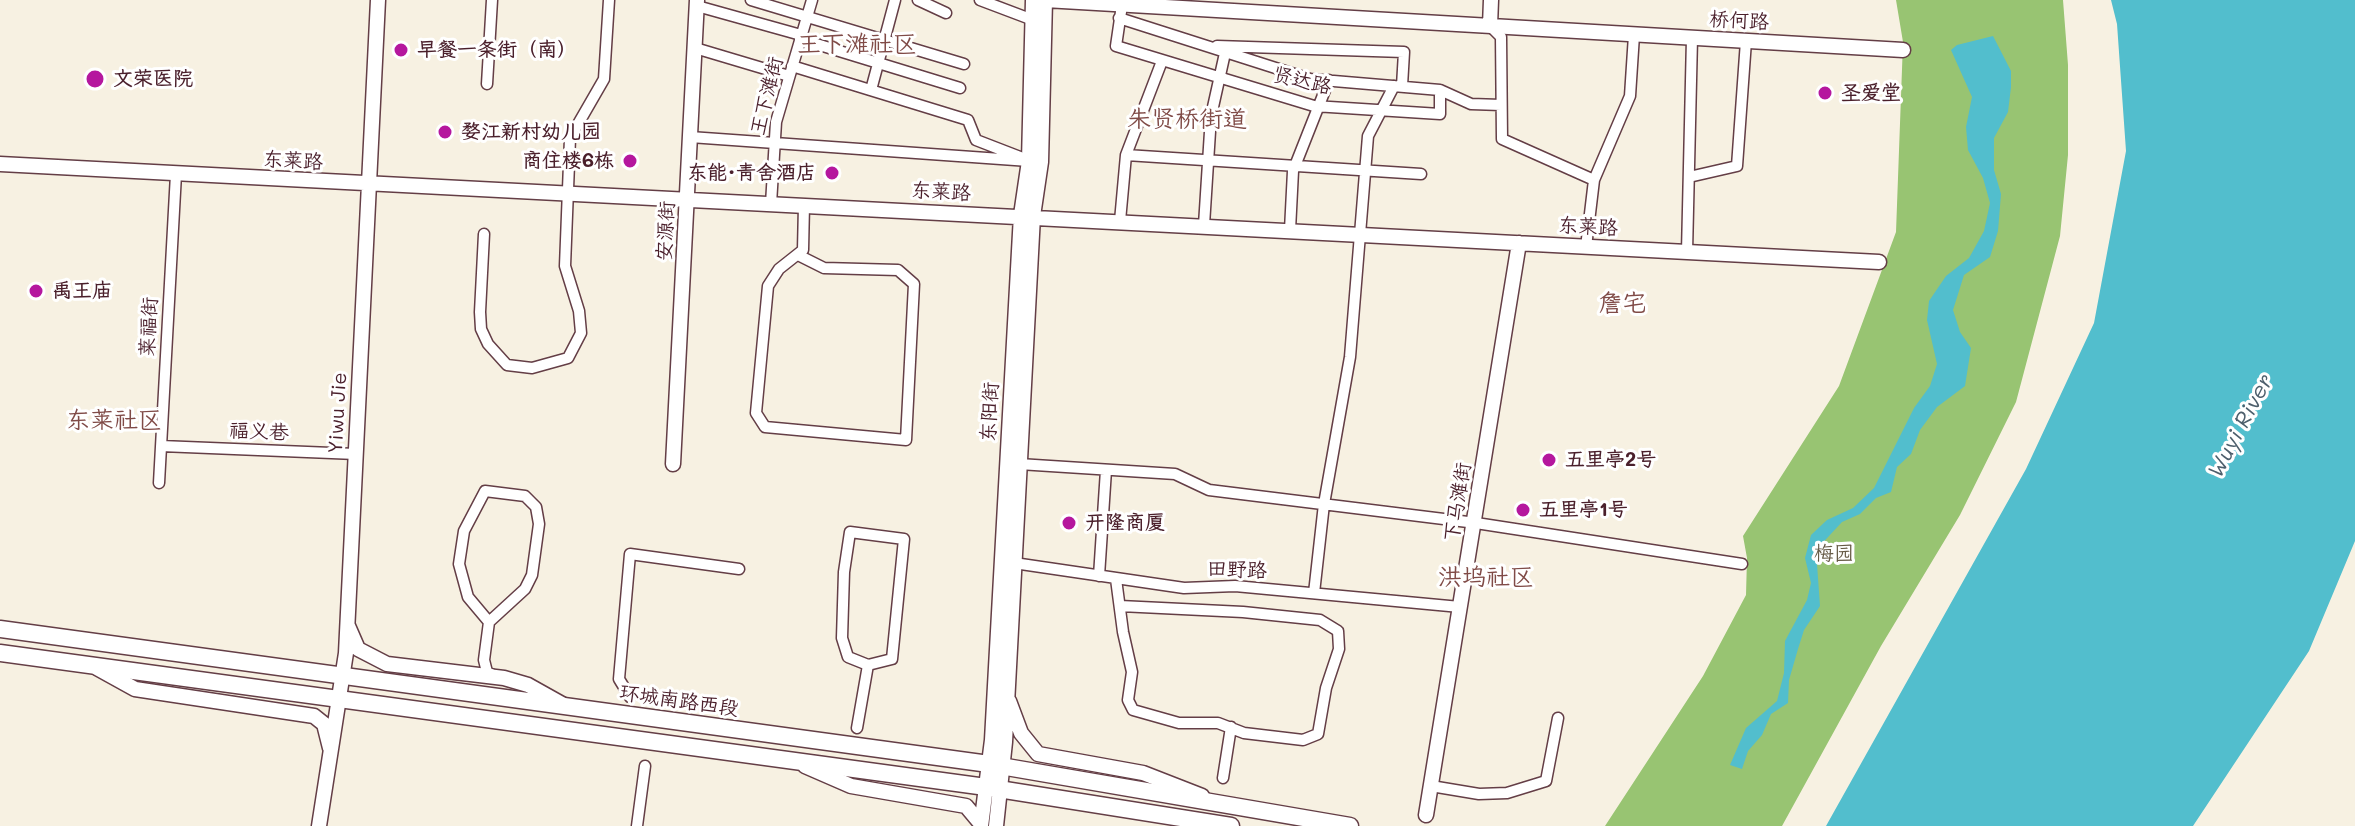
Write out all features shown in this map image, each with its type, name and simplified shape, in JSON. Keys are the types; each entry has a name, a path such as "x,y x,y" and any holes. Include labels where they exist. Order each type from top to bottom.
{"main road":[{"name":"环城南路西段","path":"0,629 996,765 1350,826"},
{"path":"0,653 790,760 1231,826"}],"street":[{"name":"Yiwu Jie","path":"319,826 347,624 378,0"},
{"path":"487,84 492,0"},
{"path":"484,234 480,312 481,329 488,344 507,365 532,368 568,358 581,333 579,311 565,266 570,138 604,79 609,0"},
{"path":"751,0 964,64"},
{"name":"王下滩街","path":"771,204 773,142 812,0"},
{"path":"871,90 895,0"},
{"path":"918,0 946,13"},
{"path":"980,0 1033,20"},
{"name":"东阳街","path":"981,825 993,789 1007,696 1019,464 1033,0"},
{"name":"东阳街","path":"996,765 1027,216 1041,162 1045,0"},
{"name":"桥何路","path":"1045,0 1121,12 1490,26 1903,50"},
{"path":"1491,0 1490,26 1501,37 1502,139 1594,180"},
{"path":"697,3 960,88"},
{"name":"安源街","path":"673,464 697,3"},
{"path":"1121,12 1200,45 1310,79 1440,90 1471,104 1501,105"},
{"name":"贤达路","path":"1121,12 1116,46 1321,106 1440,114 1440,90"},
{"path":"1586,247 1594,180 1630,96 1634,35"},
{"path":"1687,252 1692,38"},
{"path":"1689,177 1737,166 1746,41"},
{"path":"1200,45 1404,52 1398,86 1368,136 1350,357 1324,504 1314,593"},
{"path":"695,48 871,90 968,120 976,140 1029,161"},
{"path":"1204,225 1211,116 1225,53"},
{"path":"1120,221 1126,155 1162,61"},
{"path":"1290,230 1295,165 1329,80"},
{"path":"690,137 1029,161"},
{"path":"1126,155 1421,174"},
{"name":"东莱路","path":"0,164 1879,262"},
{"name":"莱福街","path":"159,483 176,174"},
{"path":"798,255 824,268 898,270 914,284 906,440 765,427 756,413 768,286 779,269 803,250 804,205"},
{"name":"下马滩街","path":"1426,815 1476,523 1519,243"},
{"name":"福义巷","path":"161,446 356,454"},
{"path":"1019,464 1175,474 1209,490 1476,523 1742,564"},
{"path":"1099,576 1106,470"},
{"path":"489,622 468,597 459,564 464,531 485,491 525,496 536,507 539,524 532,575 525,589 489,622 484,660 487,672 528,685 566,706"},
{"path":"850,532 904,539 892,659 868,665 848,657 842,638 844,572 850,532"},
{"path":"630,697 619,679 630,554 739,569"},
{"name":"田野路","path":"1014,563 1184,588 1235,586 1460,607"},
{"path":"1116,579 1120,606 1132,672 1128,700 1133,710 1179,723 1218,723 1303,740 1318,734 1326,688 1339,649 1338,631 1320,620 1243,612 1120,606"},
{"path":"347,624 358,649 387,664 499,677"},
{"path":"857,728 868,665"},
{"path":"93,666 135,689 314,716 324,724 331,751"},
{"path":"1007,696 1021,733 1038,754 1143,773 1218,802"},
{"path":"1431,786 1479,794 1507,793 1546,781 1558,718"},
{"path":"1223,778 1231,727"},
{"path":"790,760 851,786 966,806 981,825"},
{"path":"637,826 645,766"},
{"name":"东阳街","path":"993,789 996,826"}],"green space":[{"name":"梅园","path":"1896,0 2063,0 2068,65 2068,155 2060,236 2016,402 1960,515 1881,646 1782,826 1605,826 1703,676 1746,595 1747,558 1743,536 1839,386 1896,232 1903,42"}],"water":[{"name":"Wuyi River","path":"2111,0 2355,0 2355,541 2309,651 2193,826 1826,826 2026,469 2094,323 2126,151 2117,24"},
{"path":"1993,36 2011,71 2011,87 2008,112 1994,138 1994,170 2001,194 1998,231 1990,257 1964,275 1953,310 1960,332 1971,348 1965,386 1937,407 1920,430 1911,454 1897,467 1891,492 1876,498 1860,514 1842,522 1816,550 1820,606 1804,630 1789,680 1788,703 1771,714 1762,735 1748,751 1742,769 1730,765 1746,728 1777,701 1784,673 1785,641 1807,600 1811,583 1805,558 1811,535 1827,520 1853,508 1874,488 1914,408 1930,386 1937,364 1927,320 1929,301 1946,276 1969,258 1984,231 1990,203 1983,178 1968,150 1966,127 1972,97 1951,50 1957,45"}],"place":[{"name":"早餐一条街（南）","path":"401,50"},
{"name":"文荣医院","path":"95,79"},
{"name":"圣爱堂","path":"1825,93"},
{"name":"婺江新村幼儿园","path":"445,132"},
{"name":"商住楼6栋","path":"630,161"},
{"name":"东能·青舍酒店","path":"832,173"},
{"name":"禹王庙","path":"36,291"},
{"name":"五里亭2号","path":"1549,460"},
{"name":"五里亭1号","path":"1523,510"},
{"name":"开隆商厦","path":"1069,523"}],"district":[{"name":"王下滩社区","path":"857,45"},
{"name":"朱贤桥街道","path":"1187,120"},
{"name":"詹宅","path":"1622,304"},
{"name":"东莱社区","path":"114,421"},
{"name":"洪坞社区","path":"1486,578"}]}
